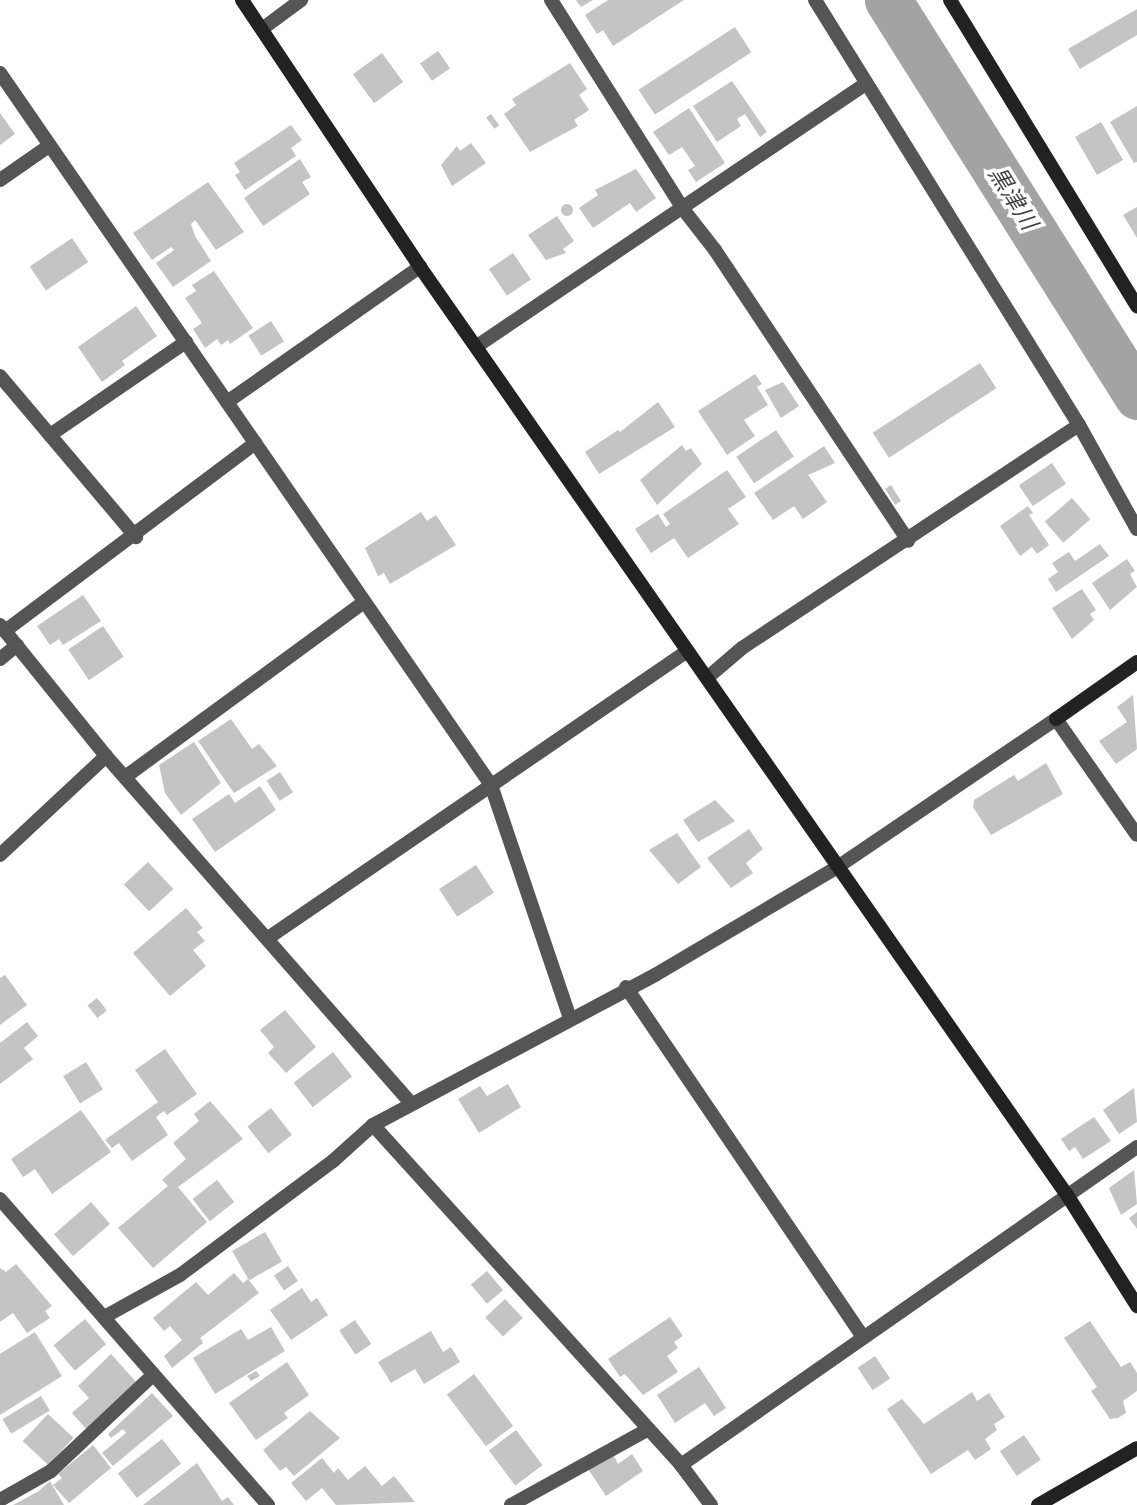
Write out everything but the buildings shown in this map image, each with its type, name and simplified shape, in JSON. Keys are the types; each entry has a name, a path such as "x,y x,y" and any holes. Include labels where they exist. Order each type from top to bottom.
{"street":[{"path":"242,0 420,267 836,868 1069,1198 1137,1306"},
{"path":"262,29 301,0"},
{"path":"551,0 683,209 715,250 908,541"},
{"path":"815,0 864,85 1079,425 1137,530"},
{"path":"950,0 1137,306"},
{"path":"0,73 491,785 570,1018"},
{"path":"477,346 864,85"},
{"path":"0,180 49,146"},
{"path":"227,402 420,267"},
{"path":"50,435 186,342"},
{"path":"0,376 136,537"},
{"path":"707,678 742,648 908,541 1079,425"},
{"path":"256,443 136,537 2,628 106,756 410,1102"},
{"path":"125,777 364,602"},
{"path":"0,659 17,645"},
{"path":"268,938 686,652"},
{"path":"106,1316 180,1275 333,1161 373,1125 410,1102 626,987 655,975 836,868 1137,662"},
{"path":"1056,719 1137,835"},
{"path":"0,855 106,756"},
{"path":"626,987 863,1337"},
{"path":"373,1125 681,1465 710,1505"},
{"path":"681,1465 863,1337 1069,1198 1137,1147"},
{"path":"0,1199 106,1316 153,1375 268,1505"},
{"path":"0,1500 51,1471 153,1375"},
{"path":"511,1505 648,1430"},
{"path":"1038,1505 1137,1448"},
{"path":"1057,1505 1068,1486"}],"waterway":[{"name":"黒津川","path":"888,0 1137,396"}]}
